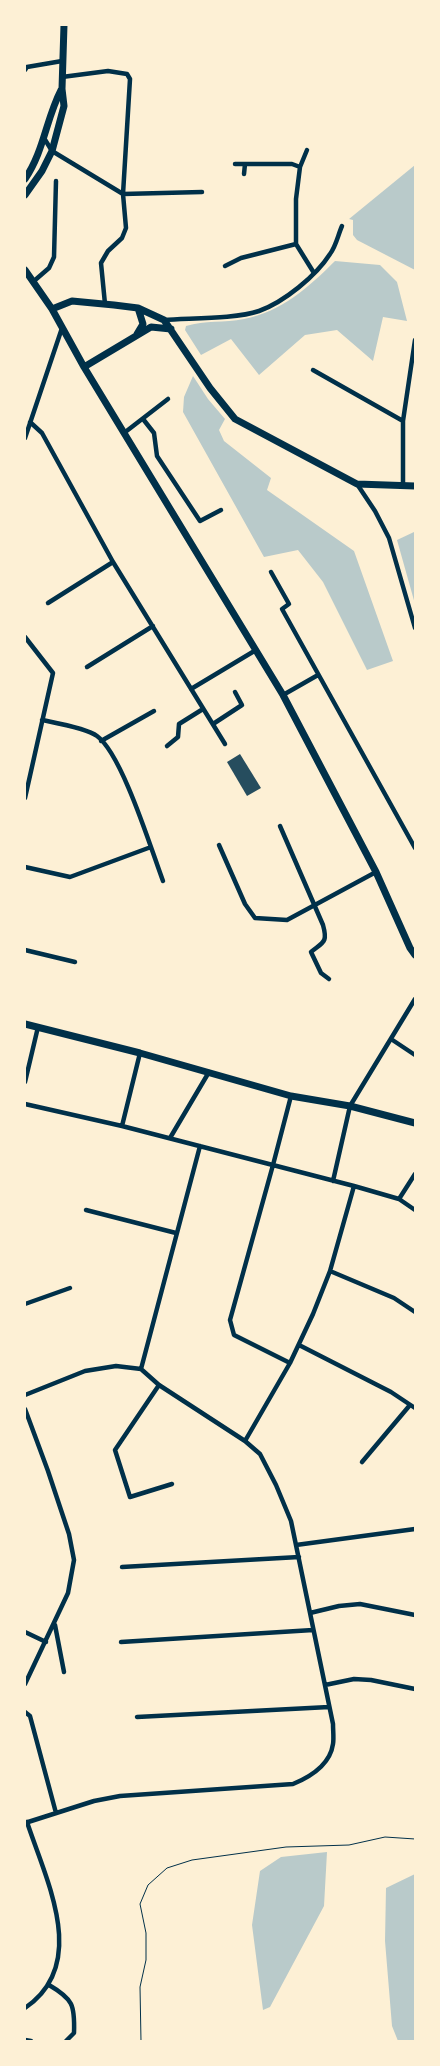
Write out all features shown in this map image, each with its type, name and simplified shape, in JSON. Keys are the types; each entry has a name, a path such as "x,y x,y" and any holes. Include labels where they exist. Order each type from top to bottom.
{"main road":[{"path":"25,195 42,171 52,151 64,106 62,61 64,25"},
{"path":"25,179 38,156 53,105 62,89"},
{"path":"25,270 52,309 84,367 257,649 376,872 415,955"},
{"path":"52,309 72,301 105,304 138,308 164,320 210,388 236,419 357,484 415,486"},
{"path":"137,334 143,324 138,308"},
{"path":"84,367 151,327 171,329"},
{"path":"25,1024 140,1053 291,1096 350,1106 415,1123"}],"street":[{"path":"25,70 27,67 62,61"},
{"path":"62,77 108,71 127,74 130,79 123,194 126,228 122,238 108,251 101,263 105,304"},
{"path":"44,138 52,151 123,194 202,192"},
{"path":"306,150 300,167 296,199 296,244 314,273"},
{"path":"235,164 292,164 300,167"},
{"path":"244,174 245,164"},
{"path":"34,281 49,268 54,257 56,181"},
{"path":"164,320 229,316 259,311 288,295 314,273 331,253 342,226"},
{"path":"225,266 241,258 296,244"},
{"path":"25,438 62,326"},
{"path":"403,485 403,421 415,340"},
{"path":"313,370 403,421"},
{"path":"124,433 168,399"},
{"path":"143,420 154,433 157,456 200,521 220,510"},
{"path":"30,422 42,433 113,562 224,744"},
{"path":"357,484 375,511 389,538 415,628"},
{"path":"48,604 113,562"},
{"path":"271,572 289,604 282,609 415,848"},
{"path":"87,667 152,626"},
{"path":"25,637 53,673 25,798"},
{"path":"191,689 257,649"},
{"path":"283,696 318,675"},
{"path":"213,724 242,705 235,692"},
{"path":"167,746 178,737 179,724 203,709"},
{"path":"101,741 154,711"},
{"path":"42,720 97,736 112,754 126,781 163,881"},
{"path":"280,826 326,936 324,942 311,952 321,973 329,980"},
{"path":"219,845 245,904 255,918 287,920 376,872"},
{"path":"25,868 70,877 150,847"},
{"path":"25,950 75,962"},
{"path":"333,1181 350,1106 415,999"},
{"path":"25,1082 38,1027"},
{"path":"391,1039 415,1055"},
{"path":"122,1126 140,1053"},
{"path":"170,1138 209,1072"},
{"path":"290,1363 234,1335 230,1320 274,1165 291,1096"},
{"path":"25,1104 122,1126 354,1186 399,1199 415,1210"},
{"path":"141,1369 200,1146"},
{"path":"399,1199 415,1174"},
{"path":"245,1441 299,1345 330,1271 354,1186"},
{"path":"86,1210 176,1232"},
{"path":"330,1271 394,1298 415,1312"},
{"path":"25,1304 70,1288"},
{"path":"299,1345 391,1392 415,1408"},
{"path":"25,1394 85,1370 116,1366 141,1369 160,1385 245,1441 260,1454 276,1485 291,1521 329,1707 333,1746 324,1764 309,1778 292,1784 120,1796 94,1801 26,1823 59,1921 60,1939 57,1968 50,1985 37,2000 25,2008"},
{"path":"160,1385 115,1450 130,1497 172,1484"},
{"path":"362,1462 410,1405"},
{"path":"25,1409 48,1470 72,1550 72,1572 68,1593 25,1684"},
{"path":"296,1545 415,1530"},
{"path":"122,1567 299,1557"},
{"path":"310,1613 339,1606 360,1604 415,1615"},
{"path":"54,1624 64,1672"},
{"path":"121,1642 313,1630"},
{"path":"25,1632 46,1642"},
{"path":"324,1686 354,1679 371,1680 415,1689"},
{"path":"137,1717 329,1707"},
{"path":"25,1712 30,1716 32,1722 56,1813"},
{"path":"50,1985 66,1995 72,2003 74,2033 66,2041"},
{"path":"25,2040 31,2041"}],"path":[{"path":"141,2041 140,1987 146,1951 146,1933 140,1904 148,1886 167,1868 192,1860 286,1847 349,1845 385,1837 415,1838"}],"shaded area":[{"path":"415,165 415,270 357,240 353,235 353,220 349,219"},
{"path":"335,261 380,265 397,282 407,321 383,317 373,361 337,330 305,335 259,375 231,339 201,355 185,330 186,326 193,324 244,319 270,311 305,289"},
{"path":"193,376 208,399 225,419 219,430 224,441 271,478 267,490 354,551 393,661 367,670 323,582 298,550 264,557 183,412 184,397"},
{"path":"414,532 415,537 415,604 397,540"},
{"path":"327,1852 324,1906 270,2007 263,2010 252,1925 260,1871 281,1857"},
{"path":"415,1874 415,2041 398,2041 392,2026 385,1941 386,1888"}],"building":[{"path":"240,754 261,788 247,796 227,762"}]}
